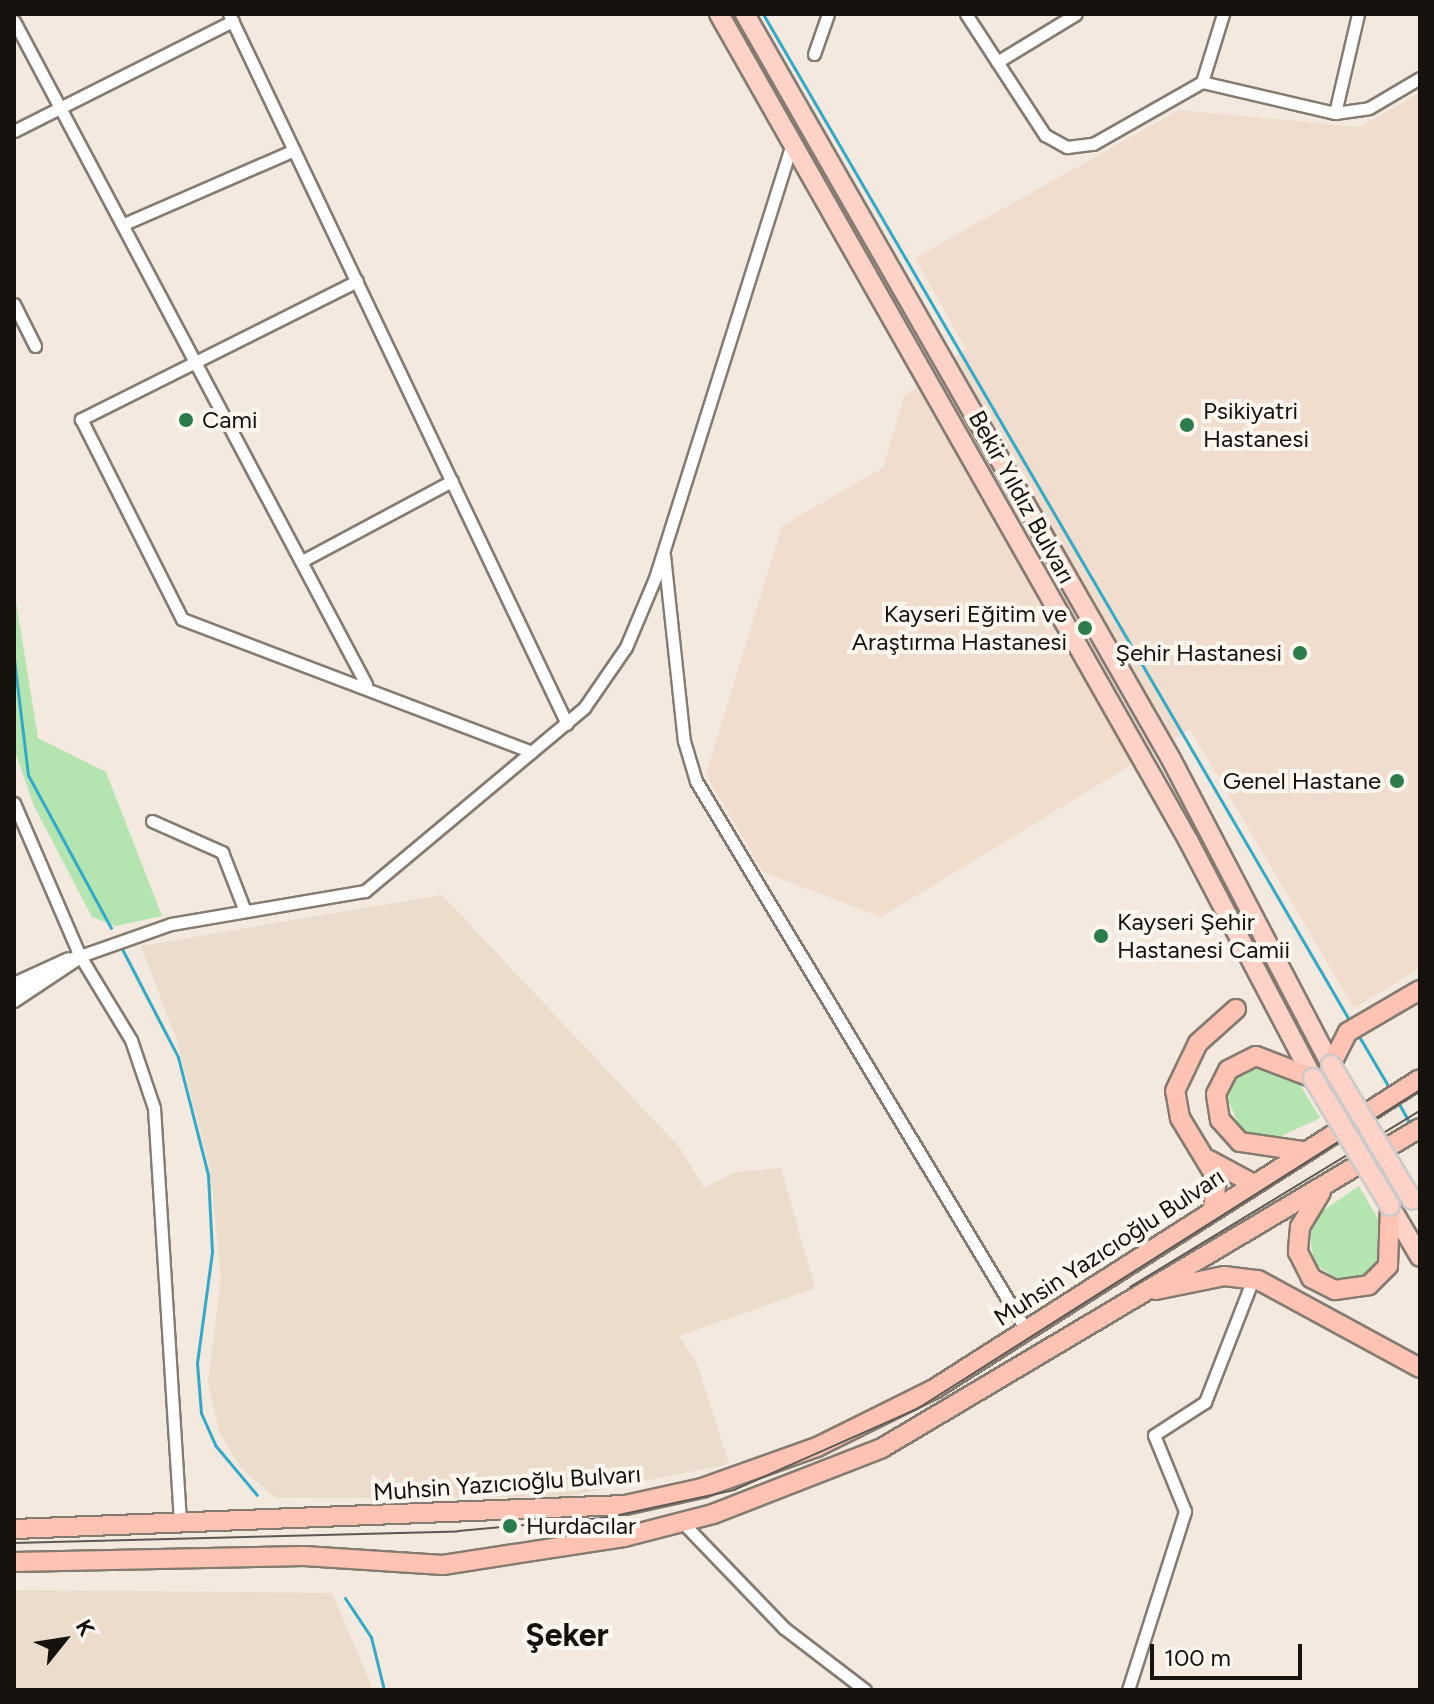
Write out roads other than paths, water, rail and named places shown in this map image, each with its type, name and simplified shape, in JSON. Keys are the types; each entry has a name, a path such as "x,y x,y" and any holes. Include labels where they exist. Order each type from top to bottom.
{"highway":[{"path":"1331,1065 1348,1032 1420,990"},
{"path":"1213,1208 1217,1179 1180,1118 1176,1084 1198,1043 1236,1009"},
{"path":"1305,1151 1240,1142 1220,1120 1216,1094 1228,1070 1256,1056 1271,1056 1313,1078"},
{"name":"Muhsin Yazıcıoğlu Bulvarı","path":"14,1529 180,1528 625,1505 702,1488 817,1447 934,1389 1252,1183 1414,1083"},
{"path":"14,1562 304,1556 443,1565 682,1522 767,1497 882,1448 1420,1128"},
{"path":"1207,1158 1252,1183"},
{"path":"1324,1187 1303,1219 1297,1244 1307,1273 1335,1290 1369,1285 1388,1266 1390,1206"},
{"path":"1141,1293 1224,1276 1253,1279 1301,1297 1420,1368"}],"main road":[{"name":"Bekir Yıldız Bulvarı","path":"719,14 793,140 1265,986 1313,1078 1420,1257"},
{"name":"Bekir Yıldız Bulvarı","path":"745,14 1171,759 1331,1065 1417,1205"}],"street":[{"path":"814,54 828,14"},
{"path":"966,14 1045,135 1067,147 1093,144 1202,82 1335,113 1369,108 1420,78"},
{"path":"997,62 1076,14"},
{"path":"1202,82 1223,14"},
{"path":"1335,113 1358,14"},
{"path":"14,131 231,17 567,724"},
{"path":"14,21 62,106 366,684"},
{"path":"14,985 80,956 171,924 365,891 567,724 617,664 664,550 793,140"},
{"path":"124,224 294,150"},
{"path":"357,281 198,364 81,419 182,619 366,684 532,752"},
{"path":"14,304 35,346"},
{"path":"302,561 452,481"},
{"path":"664,550 684,741 696,781 1026,1330"},
{"path":"14,803 80,956 131,1040 159,1130 180,1528"},
{"path":"152,821 222,852 245,911"},
{"path":"14,1000 80,956"},
{"path":"1128,1690 1185,1511 1154,1435 1205,1402 1253,1279"},
{"path":"682,1522 784,1628 865,1690"}],"waterway":[{"path":"763,14 1351,1023"},
{"path":"14,659 28,775 111,928"},
{"path":"120,945 178,1057 208,1175 212,1252 197,1363 201,1413 215,1445 257,1495"},
{"path":"1357,1033 1390,1089"},
{"path":"1398,1102 1412,1127"},
{"path":"345,1598 371,1637 384,1690"}],"tram line":[{"path":"14,1543 458,1531 605,1518 734,1490 917,1409 1420,1090"},
{"path":"1130,1287 1420,1111"}],"place":[{"name":"Cami","path":"186,420"},
{"name":"Psikiyatri Hastanesi","path":"1187,425"},
{"name":"Kayseri Eğitim ve Araştırma Hastanesi","path":"1085,628"},
{"name":"Şehir Hastanesi","path":"1300,653"},
{"name":"Genel Hastane","path":"1397,781"},
{"name":"Kayseri Şehir Hastanesi Camii","path":"1101,936"},
{"name":"Hurdacılar","path":"510,1526"}],"district":[{"name":"Şeker","path":"567,1635"}]}
